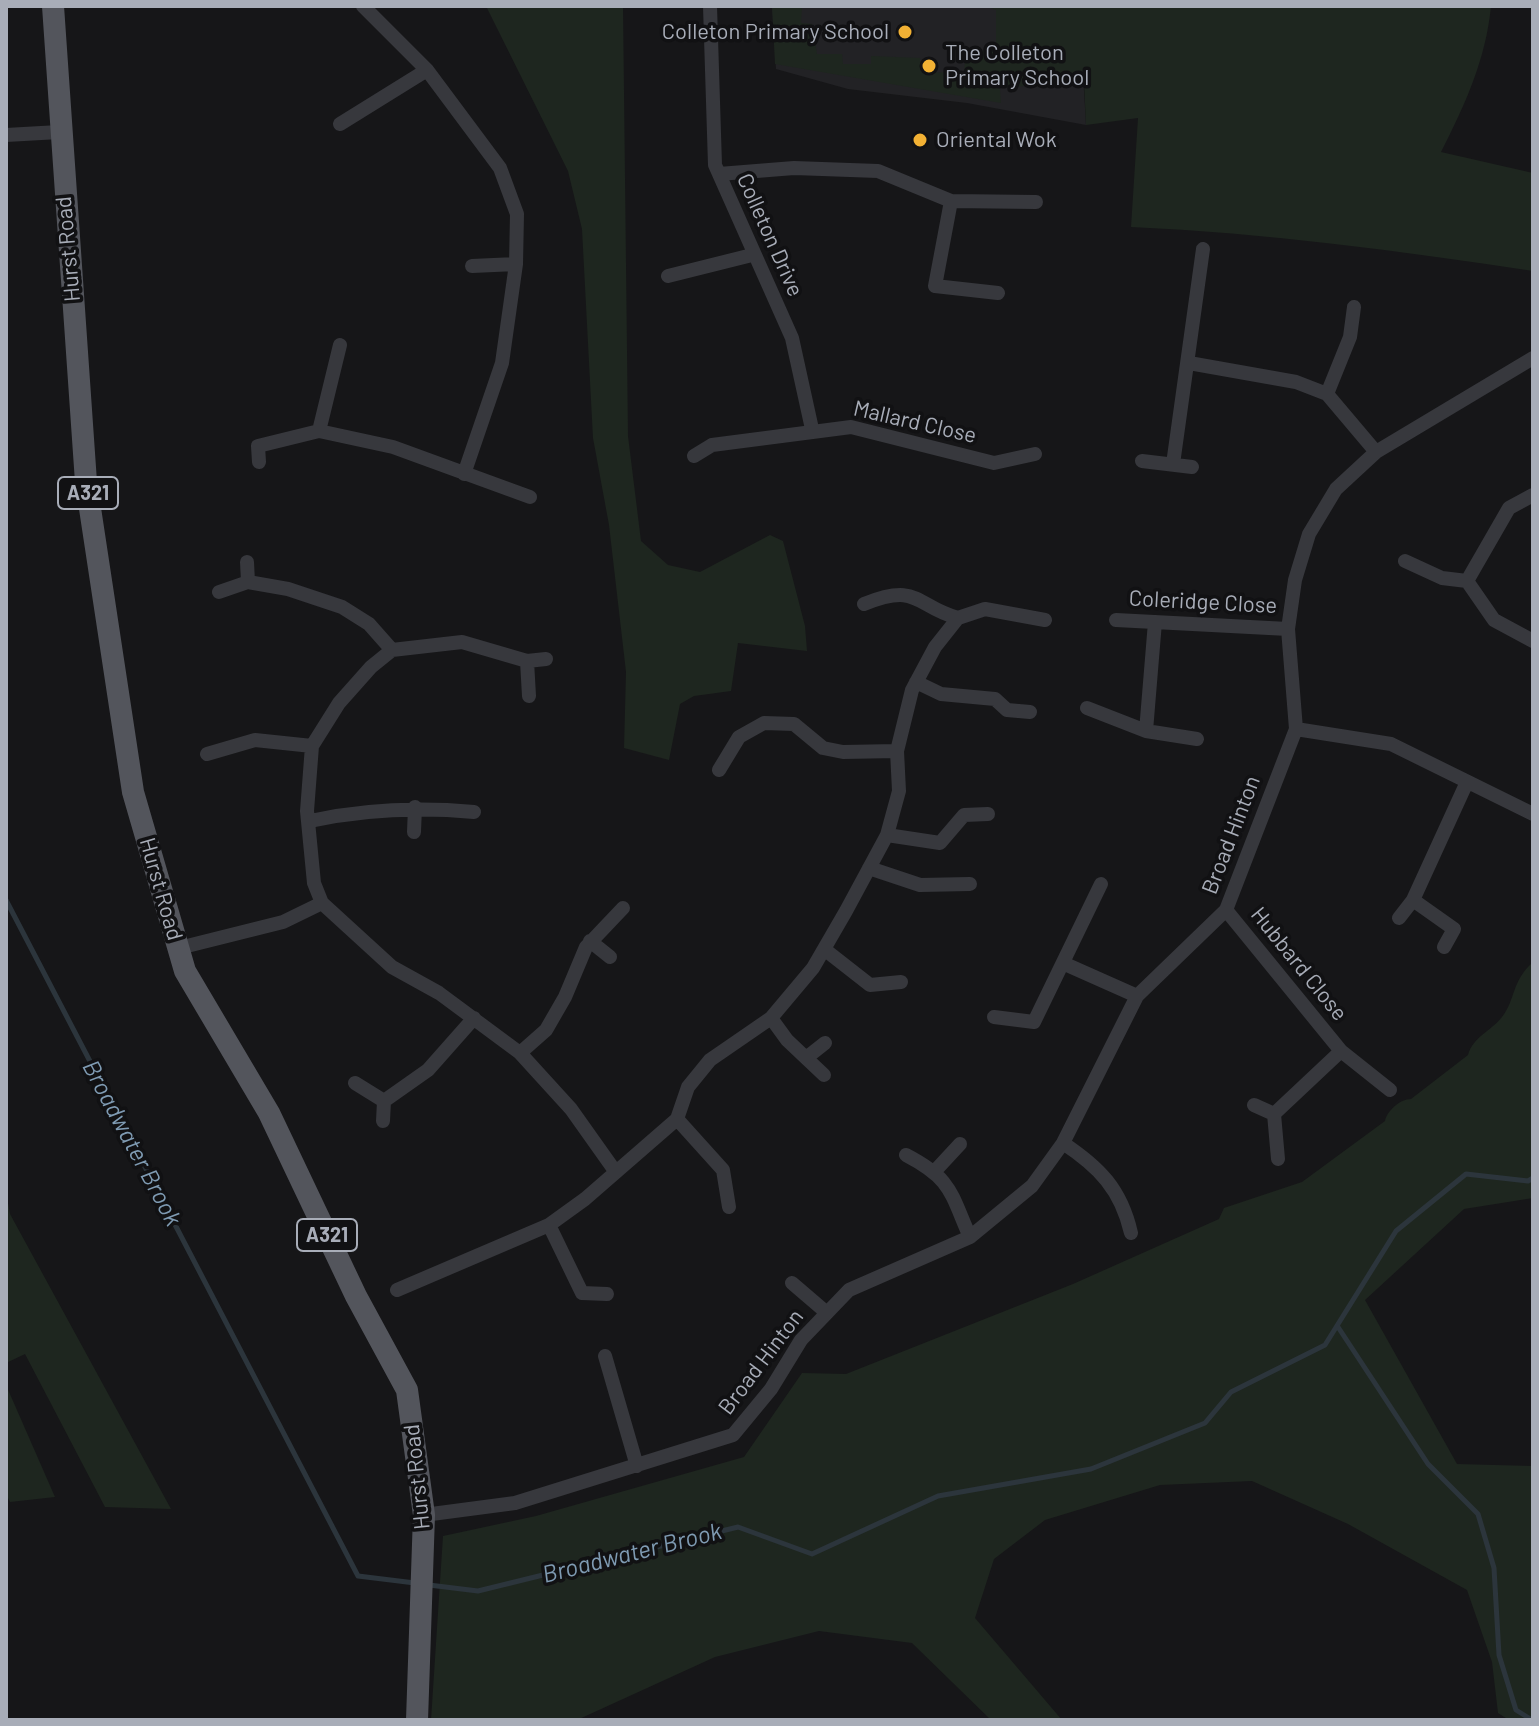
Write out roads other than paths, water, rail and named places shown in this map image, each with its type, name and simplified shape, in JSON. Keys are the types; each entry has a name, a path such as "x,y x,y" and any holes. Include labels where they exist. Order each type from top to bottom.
{"main road":[{"name":"Hurst Road","path":"53,6 59,132 86,482 133,792 185,971 269,1113 356,1296 407,1390 424,1515 425,1563 417,1720"}],"street":[{"path":"363,6 427,70 500,168 517,214 516,264 502,363 464,474"},
{"name":"Colleton Drive","path":"710,6 715,165 752,255 792,338 812,429"},
{"path":"340,124 427,70"},
{"path":"6,135 59,132"},
{"path":"719,174 794,168 878,171 951,201 1036,202"},
{"path":"951,201 935,286 998,293"},
{"path":"1173,464 1203,249"},
{"path":"668,276 752,255"},
{"path":"472,266 516,264"},
{"path":"1327,394 1350,337 1354,307"},
{"path":"319,431 325,367 340,345"},
{"name":"Broad Hinton","path":"424,1515 515,1503 733,1435 771,1389 801,1340 849,1290 970,1237 1032,1186 1063,1143 1137,996 1226,910 1296,729 1288,629 1295,580 1309,534 1336,489 1376,452 1533,358"},
{"path":"1189,363 1296,382 1327,394 1376,452"},
{"name":"Mallard Close","path":"694,456 712,445 812,429 851,427 994,463 1035,454"},
{"path":"259,462 258,446 319,431 393,447 530,497"},
{"path":"1142,461 1192,467"},
{"path":"1467,581 1509,508 1533,495"},
{"path":"1405,561 1442,578 1467,581 1494,620 1533,641"},
{"path":"247,562 248,582"},
{"path":"219,592 248,582 288,589 342,607 369,624 392,650"},
{"path":"864,604 884,596 918,596 958,618"},
{"path":"397,1290 470,1267 549,1225 585,1199 677,1119 688,1087 710,1060 771,1018 813,968 869,868 887,835 899,791 897,751 916,682 935,647 958,618 985,609 1045,620"},
{"name":"Coleridge Close","path":"1116,620 1288,629"},
{"path":"1146,731 1155,622"},
{"path":"546,659 527,661 462,642 392,650 371,667 339,703 312,746 310,821 314,883 322,903 392,967 474,1018 520,1053 571,1109 615,1171"},
{"path":"527,661 529,696"},
{"path":"916,682 941,694 995,699 1007,710 1030,712"},
{"path":"1087,708 1146,731 1197,739"},
{"path":"719,770 739,737 764,723 794,724 823,748 843,752 897,751"},
{"path":"1296,729 1391,744 1533,814"},
{"path":"207,754 255,740 312,746"},
{"path":"1399,918 1413,900 1467,782"},
{"path":"310,821 362,810 415,807 474,812"},
{"path":"414,832 415,807"},
{"path":"887,835 940,843 964,815 988,814"},
{"path":"869,868 920,885 970,884"},
{"path":"994,1017 1034,1022 1065,964 1101,884"},
{"path":"1413,900 1454,929 1444,947"},
{"path":"179,948 283,922 322,903"},
{"path":"520,1053 546,1030 590,941 623,908"},
{"name":"Hubbard Close","path":"1226,910 1341,1051 1274,1114"},
{"path":"590,941 610,957"},
{"path":"824,949 870,985 901,982"},
{"path":"1065,964 1137,996"},
{"path":"384,1101 428,1070 474,1018"},
{"path":"771,1018 824,1075"},
{"path":"806,1058 825,1043"},
{"path":"1341,1051 1390,1090"},
{"path":"355,1083 384,1101"},
{"path":"383,1121 384,1101"},
{"path":"1254,1105 1274,1114 1278,1159"},
{"path":"677,1119 723,1170 729,1207"},
{"path":"1063,1143 1095,1164 1125,1206 1131,1233"},
{"path":"935,1171 960,1144"},
{"path":"906,1155 935,1171 947,1185 970,1237"},
{"path":"549,1225 582,1293 607,1294"},
{"name":"Broad Hinton","path":"792,1283 827,1313"},
{"path":"605,1356 637,1466"}],"waterway":[{"name":"Broadwater Brook","path":"6,900 358,1576 415,1583"},
{"name":"Broadwater Brook","path":"429,1585 478,1591 738,1527 812,1554 938,1496 1091,1469 1205,1423 1231,1392 1325,1345 1396,1231 1466,1174 1528,1181 1533,1178"},
{"path":"1338,1327 1428,1464 1478,1514 1494,1568 1499,1655 1516,1710 1532,1720"}],"place":[{"name":"Colleton Primary School","path":"905,32"},
{"name":"The Colleton Primary School","path":"929,66"},
{"name":"Oriental Wok","path":"920,140"}]}
